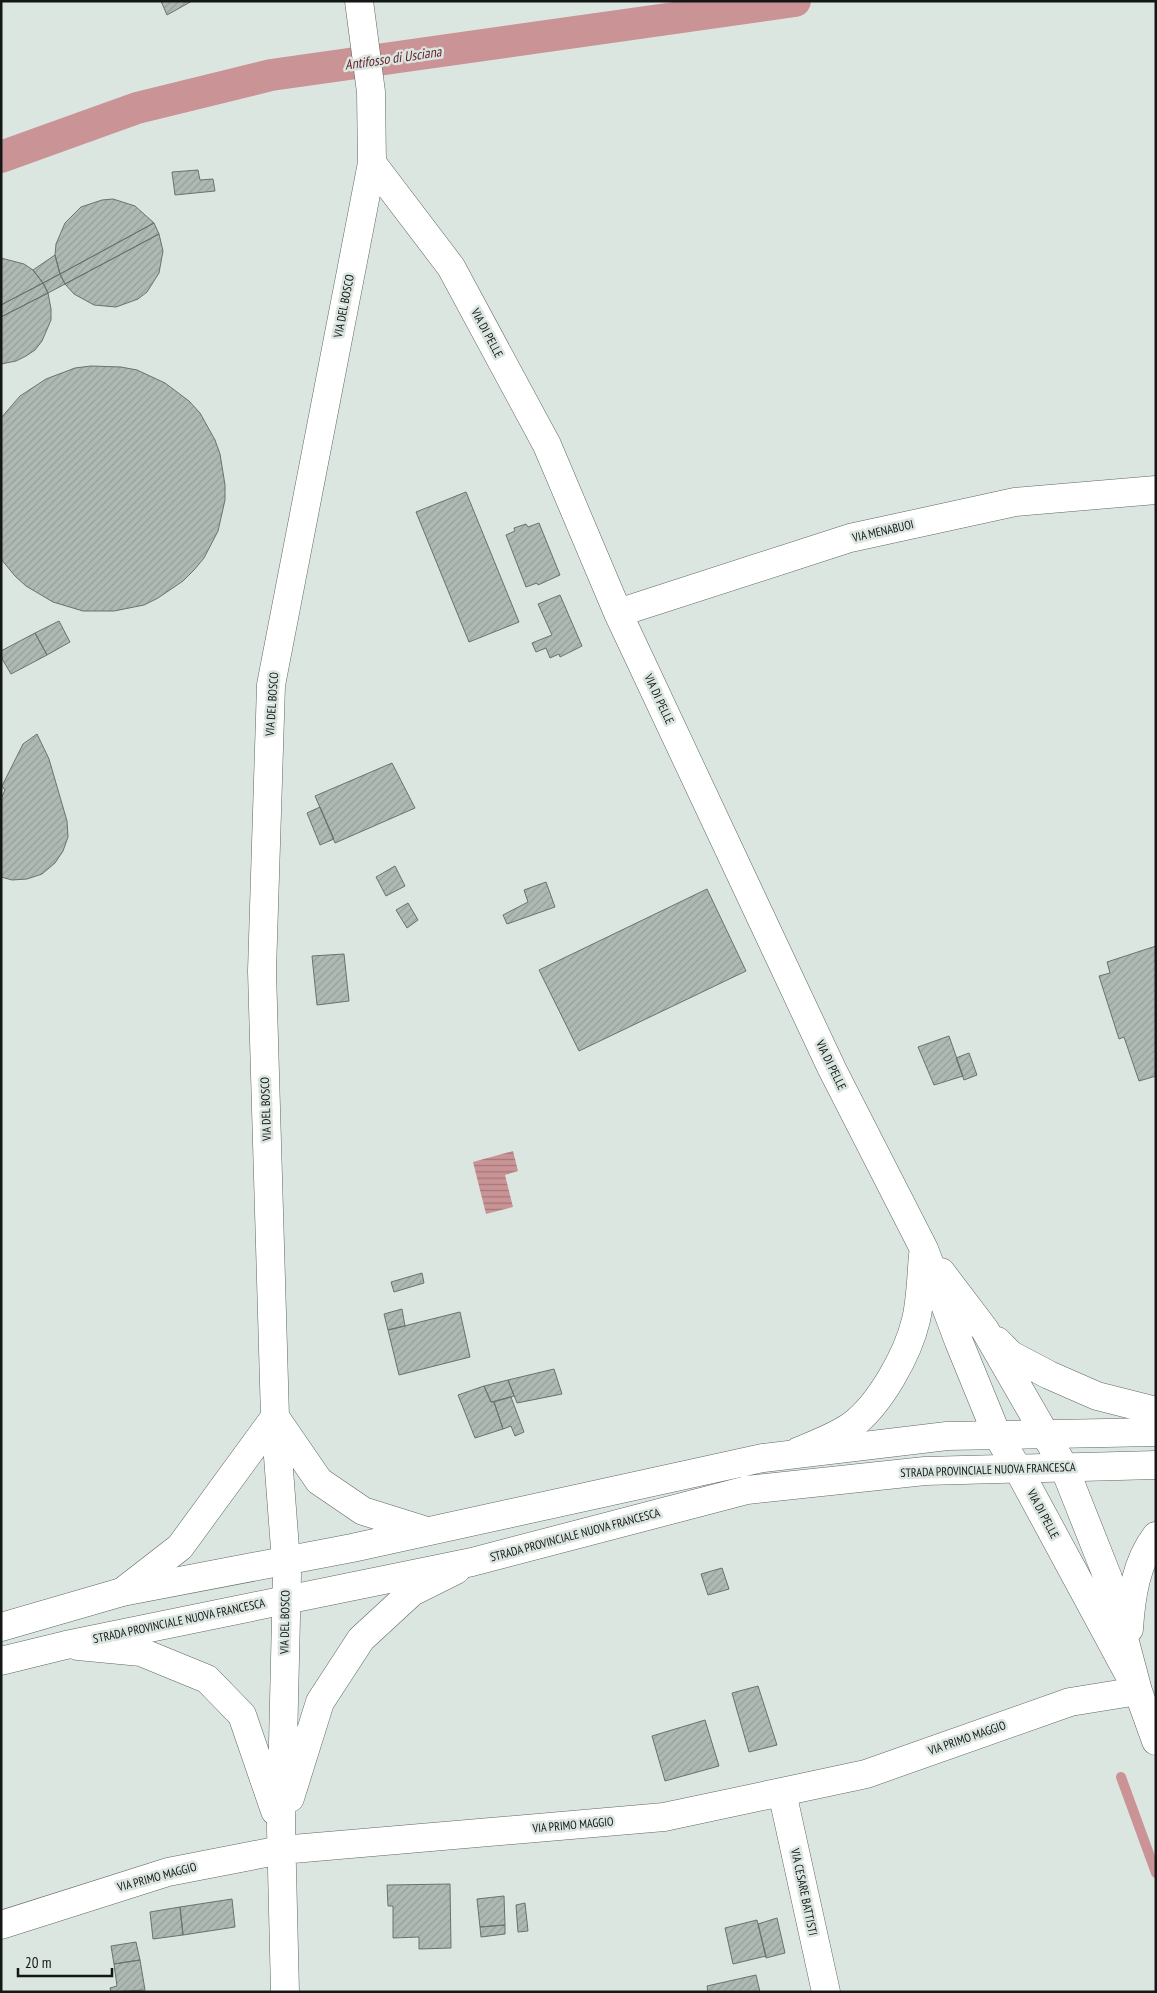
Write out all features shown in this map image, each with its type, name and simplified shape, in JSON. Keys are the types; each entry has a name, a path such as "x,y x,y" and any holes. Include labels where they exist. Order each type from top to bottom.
{"street":[{"name":"VIA DEL BOSCO","path":"285,1992 281,1839 286,1560 275,1417 262,971 271,686 372,163 371,92 358,1"},
{"name":"VIA DI PELLE","path":"372,163 451,267 547,445 618,613 832,1069 924,1249 959,1342 998,1435 1138,1691"},
{"name":"VIA MENABUOI","path":"618,613 850,538 1015,502 1156,490"},
{"name":"VIA DI PELLE","path":"924,1249 985,1330 1064,1467 1108,1578 1138,1691 1156,1741"},
{"path":"792,1454 825,1440 852,1425 877,1399 894,1373 908,1348 917,1319 924,1249"},
{"name":"VIA DI PELLE","path":"985,1330 1011,1355 1049,1375 1097,1396 1156,1412"},
{"path":"122,1592 180,1547 275,1417 319,1482 363,1511 427,1531"},
{"path":"1,1627 122,1592 427,1531 763,1458 947,1436 1156,1432"},
{"name":"STRADA PROVINCIALE NUOVA FRANCESCA","path":"1,1660 286,1599 472,1562 747,1490 925,1471 1156,1464"},
{"name":"VIA DI PELLE","path":"1127,1650 1132,1594 1147,1547 1156,1536"},
{"name":"VIA DEL BOSCO","path":"281,1839 320,1702 361,1639 412,1592 472,1562"},
{"name":"VIA DEL BOSCO","path":"66,1645 141,1652 207,1679 242,1715 281,1839"},
{"name":"VIA PRIMO MAGGIO","path":"1,1924 281,1839 664,1817 866,1774 1070,1702 1138,1691"},
{"name":"VIA CESARE BATTISTI","path":"782,1792 826,1992"}],"shaded area":[{"path":"513,1151 518,1171 505,1175 513,1207 486,1214 473,1162"}],"building":[{"path":"161,1 192,1 167,15"},
{"path":"198,170 200,180 213,179 215,191 175,195 172,172"},
{"path":"113,199 135,206 154,223 60,274 55,255 56,244 65,223 81,207 102,200"},
{"path":"154,223 159,234 65,284 60,274"},
{"path":"159,234 163,251 159,273 147,292 138,299 116,307 94,305 74,294 65,284"},
{"path":"55,255 60,274 43,283 33,270"},
{"path":"1,258 24,264 33,270 43,283 1,305"},
{"path":"60,274 65,284 48,293 43,283"},
{"path":"43,283 48,293 1,317 1,305"},
{"path":"48,293 51,320 42,341 35,350 26,356 16,361 1,364 1,317"},
{"path":"91,366 121,367 137,370 165,383 189,401 200,413 215,440 220,454 225,485 225,500 218,531 204,558 194,570 183,581 158,598 144,605 114,611 83,611 53,602 26,586 1,559 1,418 20,396 46,379 75,368"},
{"path":"466,492 519,622 469,642 416,512"},
{"path":"539,523 560,575 538,585 537,583 526,587 506,535 515,531 514,528 526,524 528,527"},
{"path":"560,595 582,646 560,657 559,654 550,658 546,648 536,652 532,643 552,635 538,604"},
{"path":"59,621 70,642 47,655 35,633"},
{"path":"35,633 47,655 11,674 1,657 1,651"},
{"path":"37,734 49,759 67,821 68,837 63,851 55,863 42,874 27,879 12,880 1,877 1,799 5,790 2,786 23,744"},
{"path":"392,763 415,808 335,843 315,796"},
{"path":"320,807 334,839 320,845 307,813"},
{"path":"395,866 405,886 386,896 376,877"},
{"path":"546,882 555,907 507,924 503,915 528,902 524,890"},
{"path":"707,889 746,971 579,1051 539,970"},
{"path":"408,903 418,920 407,928 396,910"},
{"path":"1156,946 1156,1076 1139,1081 1124,1037 1119,1039 1099,976 1110,973 1107,962"},
{"path":"344,954 349,1001 317,1005 312,956"},
{"path":"949,1036 963,1076 934,1085 918,1047"},
{"path":"969,1053 977,1075 964,1080 956,1058"},
{"path":"422,1273 424,1283 394,1292 391,1282"},
{"path":"402,1309 405,1326 388,1330 384,1314"},
{"path":"460,1312 470,1357 399,1375 388,1330"},
{"path":"554,1369 562,1394 517,1403 508,1380"},
{"path":"508,1380 514,1396 491,1402 484,1386"},
{"path":"484,1386 491,1402 494,1402 503,1429 475,1438 458,1395"},
{"path":"511,1397 524,1432 515,1436 511,1426 503,1429 494,1402"},
{"path":"722,1568 729,1589 708,1595 701,1574"},
{"path":"758,1686 777,1745 749,1752 732,1693"},
{"path":"705,1720 719,1766 665,1781 652,1736"},
{"path":"450,1884 451,1948 419,1949 419,1937 393,1938 393,1906 388,1906 387,1885"},
{"path":"504,1896 505,1925 480,1927 477,1899"},
{"path":"232,1899 235,1927 183,1935 180,1907"},
{"path":"525,1903 528,1931 518,1932 516,1905"},
{"path":"180,1907 183,1935 153,1939 150,1912"},
{"path":"777,1918 785,1953 766,1958 758,1924"},
{"path":"757,1920 766,1956 733,1964 725,1928"},
{"path":"505,1925 505,1934 481,1937 480,1927"},
{"path":"136,1942 140,1960 114,1964 111,1946"},
{"path":"140,1960 145,1990 111,1992 110,1988 117,1986 114,1964"},
{"path":"756,1975 760,1992 708,1992 707,1986"}],"waterway":[{"name":"Antifosso di Usciana","path":"1,157 137,108 271,75 795,1"},
{"path":"1121,1777 1156,1873"}]}
